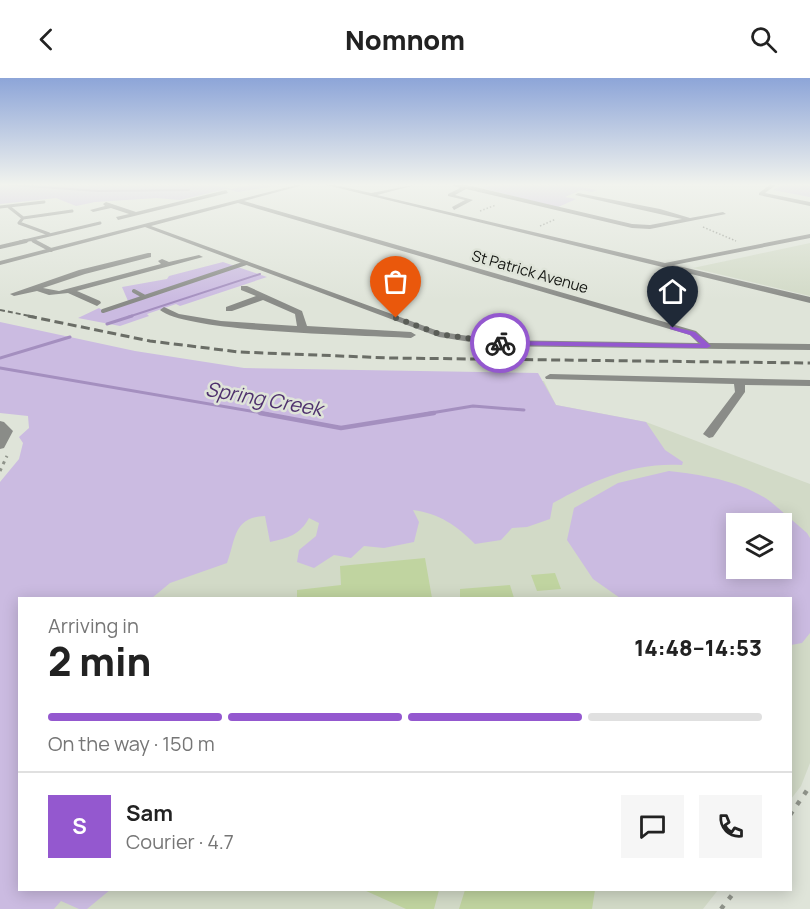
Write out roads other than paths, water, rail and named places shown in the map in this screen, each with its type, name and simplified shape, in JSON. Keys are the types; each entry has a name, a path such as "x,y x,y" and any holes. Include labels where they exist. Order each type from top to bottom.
{"street":[{"path":"0,263 153,223"},
{"name":"St Patrick Avenue","path":"312,223 693,333 707,346"},
{"path":"485,223 810,300"},
{"path":"620,223 641,227 673,223"},
{"path":"144,225 439,334 468,340 496,343 810,347"},
{"path":"662,265 810,236"},
{"path":"141,248 147,255"},
{"path":"36,289 39,285 51,281 147,255 168,264"},
{"path":"14,294 36,289 49,293 68,290 199,257"},
{"path":"244,288 299,313 300,322 304,328"},
{"path":"68,290 97,303"},
{"path":"229,309 262,297"},
{"path":"164,310 177,316 221,324 411,335"},
{"path":"550,377 810,383"},
{"path":"709,434 740,392 739,381"},
{"path":"0,424 7,431 0,445"}],"lane":[{"path":"19,223 49,234"},
{"path":"0,247 100,223"},
{"path":"32,240 51,250"},
{"path":"102,311 246,262"},
{"path":"134,291 145,297"}],"waterway":[{"path":"128,317 260,274"},
{"path":"107,324 132,316"},
{"path":"0,358 70,337"},
{"name":"Spring Creek","path":"0,368 268,414"},
{"name":"Spring Creek","path":"425,414 473,406 524,410"},
{"name":"Spring Creek","path":"260,413 341,428 434,413"}],"railway":[{"path":"0,310 35,317"},
{"path":"28,316 150,341 239,352 391,358 810,363"}]}
